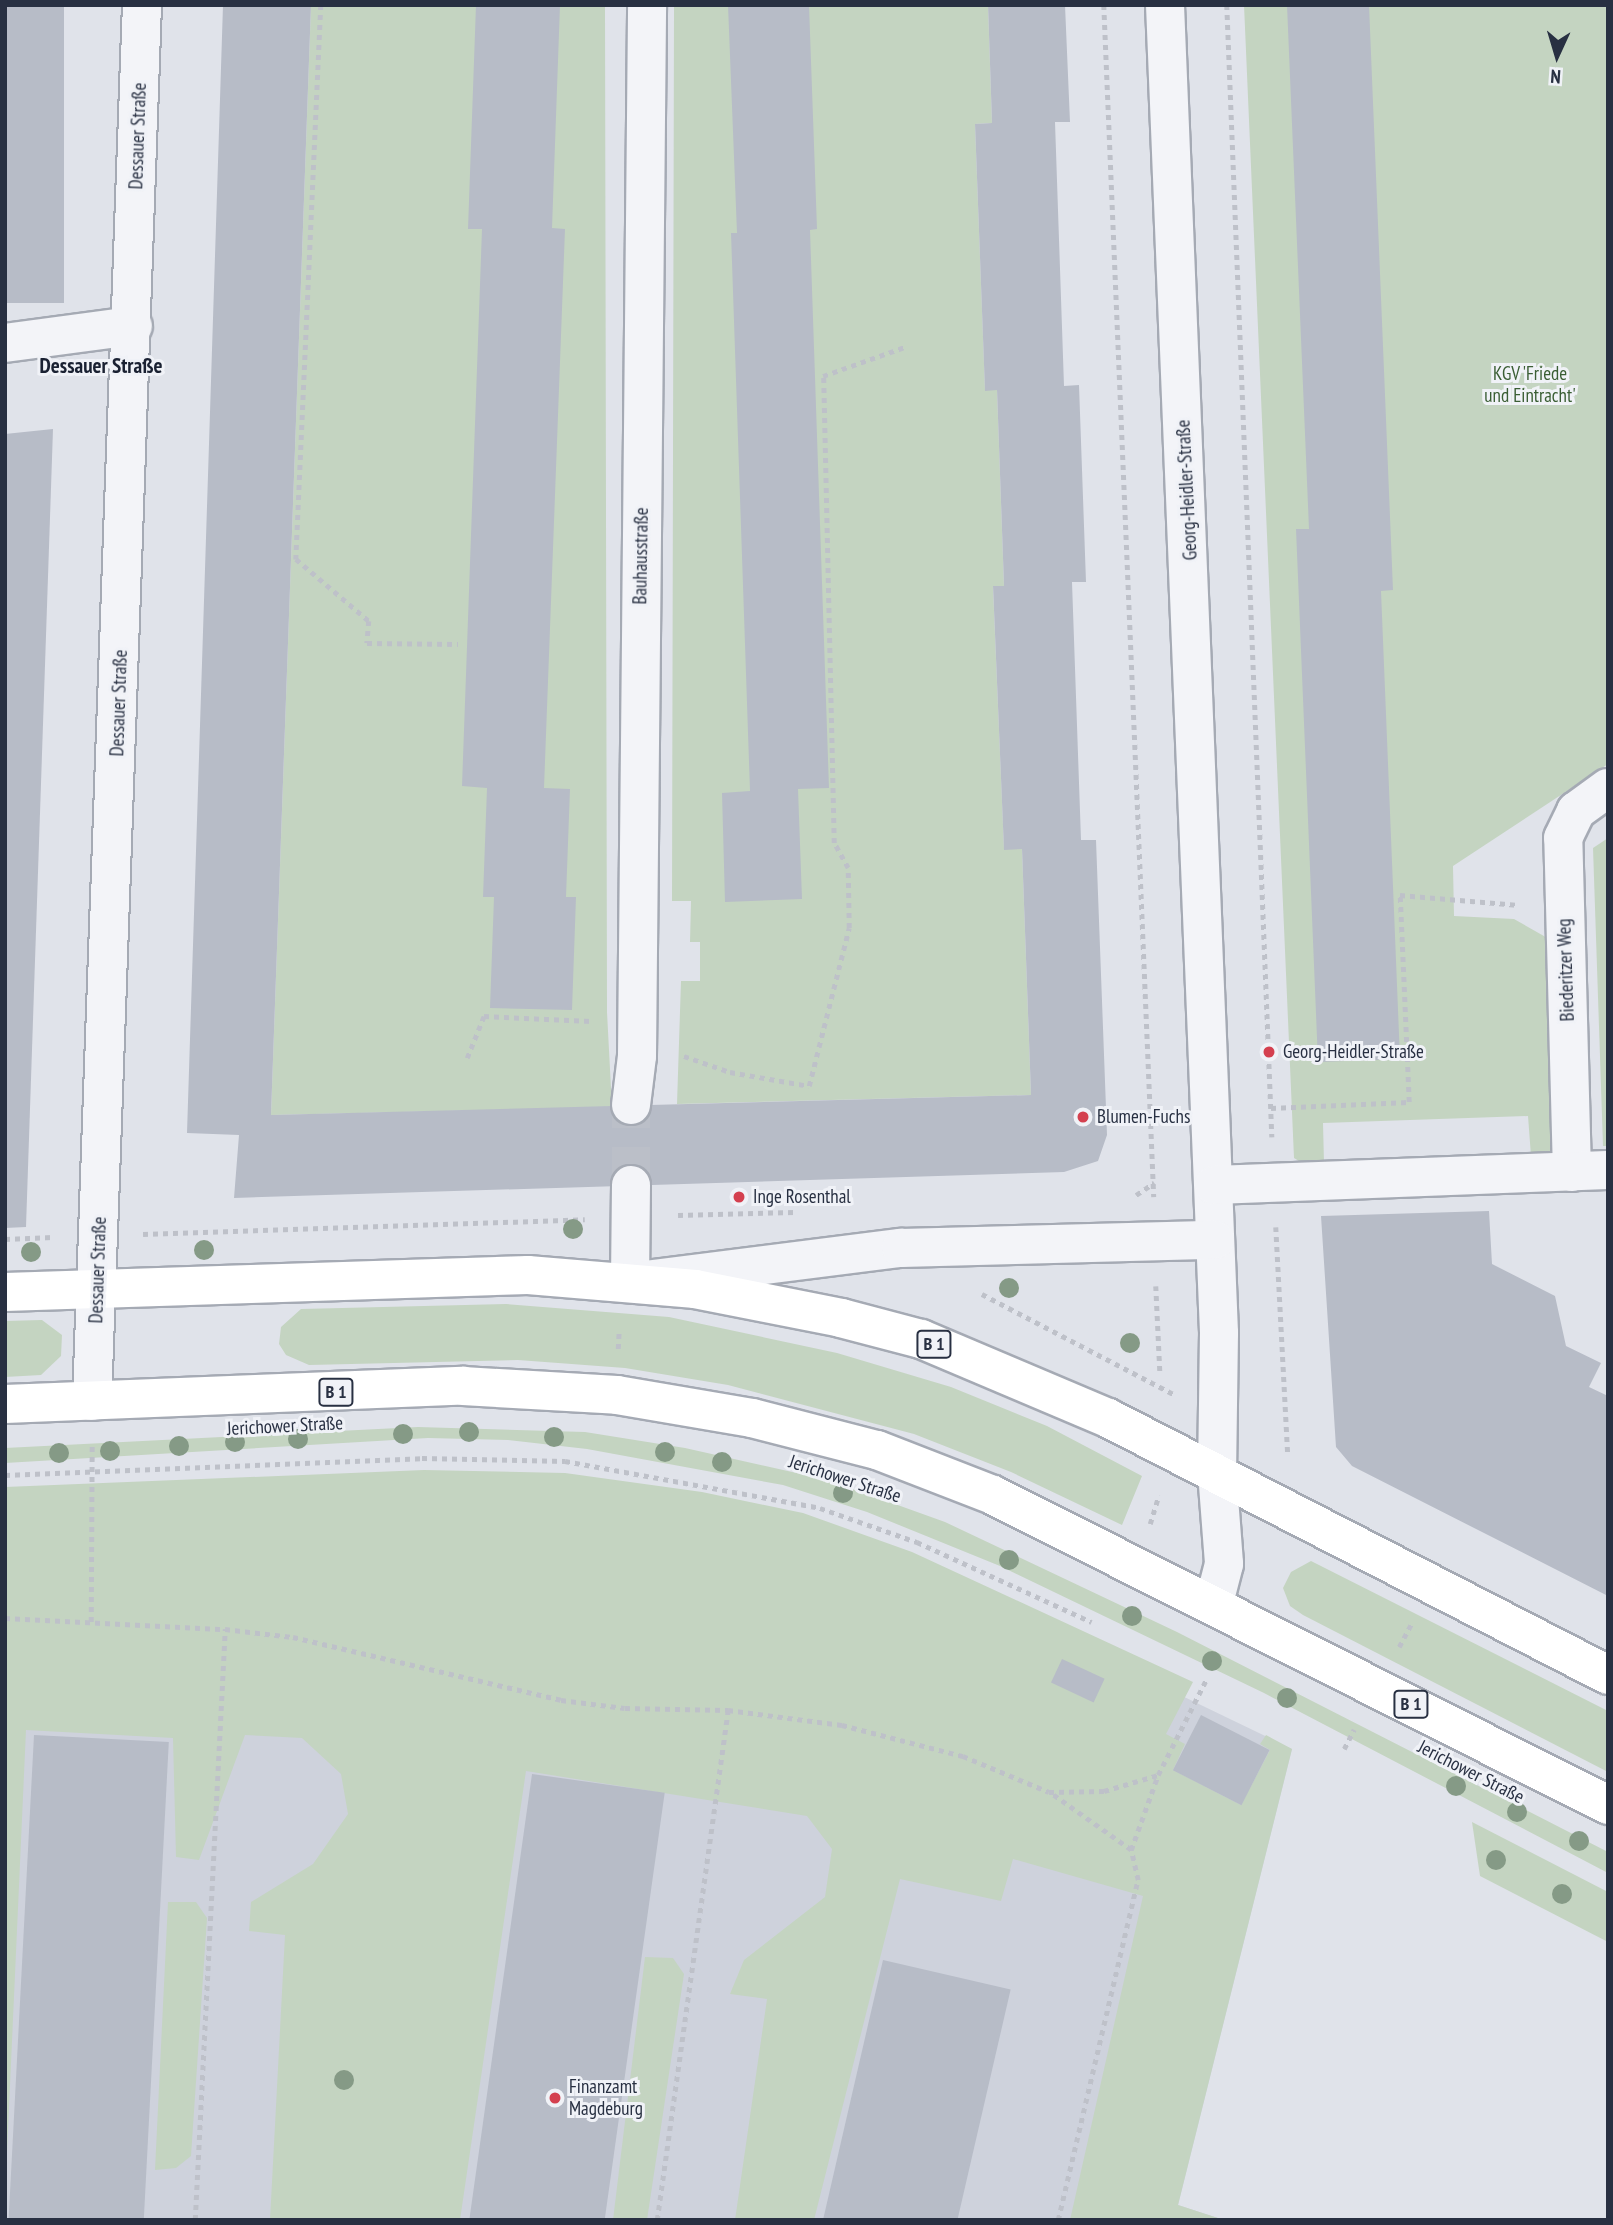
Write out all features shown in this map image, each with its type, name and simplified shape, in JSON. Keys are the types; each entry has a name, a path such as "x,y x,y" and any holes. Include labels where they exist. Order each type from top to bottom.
{"main road":[{"name":"B 1","path":"5,1293 477,1275 630,1282 760,1299 921,1339 1052,1392 1217,1472 1608,1675"},
{"name":"Jerichower Straße","path":"5,1404 463,1386 566,1389 709,1410 877,1450 955,1479 1214,1603 1608,1805"}],"street":[{"name":"Dessauer Straße","path":"92,1401 133,326 142,5"},
{"name":"Bauhausstraße","path":"631,1105 637,1023 647,5"},
{"name":"Georg-Heidler-Straße","path":"1165,5 1216,1240 1217,1472 1224,1564 1214,1603"},
{"path":"5,343 133,326"},
{"name":"Biederitzer Weg","path":"1214,1185 1590,1171 1564,909 1563,838 1567,824 1576,811 1608,788"},
{"path":"631,1201 630,1282 901,1248 1216,1240"}],"path":[{"path":"321,5 296,559 369,621 368,643 458,644"},
{"path":"1104,5 1154,1183"},
{"path":"1227,5 1273,1140"},
{"path":"681,1055 730,1072 809,1086 849,928 848,868 834,843 823,376 905,347"},
{"path":"1271,1108 1409,1102 1400,895 1564,909"},
{"path":"467,1058 484,1016 637,1023"},
{"path":"5,1239 631,1201 805,1211"},
{"path":"1276,1214 1288,1457"},
{"path":"987,1297 1150,1382"},
{"path":"618,1354 619,1326"},
{"path":"91,1622 92,1401"},
{"name":"Jerichower Straße","path":"5,1475 422,1458 565,1461 820,1508 917,1542 1092,1622"},
{"path":"1147,1531 1163,1482"},
{"path":"1396,1652 1417,1612"},
{"path":"5,1618 225,1629 362,1650 561,1700 727,1710 887,1734 963,1756 1049,1793 1131,1850"},
{"path":"195,2220 225,1629"},
{"path":"1058,2220 1138,1880 1131,1850 1158,1775 1207,1678"},
{"path":"657,2220 727,1710"},
{"path":"1344,1749 1356,1727"},
{"path":"1049,1793 1104,1791 1158,1775"}],"shaded area":[{"path":"5,1502 1068,1641 1292,1749 1178,2205 1224,2220 5,2220"}],"green space":[{"path":"311,5 605,5 607,1012 612,1107 271,1115"},
{"path":"674,5 988,5 992,123 975,124 985,390 997,390 1004,586 993,587 1004,849 1022,849 1031,1095 677,1104 681,981 700,981 700,942 690,942 691,901 672,901"},
{"name":"KGV 'Friede und Eintracht'","path":"1244,5 1608,5 1608,764 1453,866 1454,916 1514,919 1558,944 1553,1156 1531,1156 1528,1116 1323,1123 1324,1163 1304,1164 1294,1158"},
{"path":"1608,838 1608,1146 1603,1146 1593,848"},
{"path":"506,1304 669,1317 837,1353 951,1387 1047,1426 1142,1476 1122,1525 1011,1472 914,1434 728,1385 625,1368 518,1360 309,1365 286,1355 279,1344 281,1327 301,1309"},
{"path":"42,1320 62,1335 61,1356 41,1375 5,1377 5,1321"},
{"path":"418,1427 585,1432 685,1448 828,1480 945,1522 1177,1632 1608,1852 1608,1873 1264,1693 1000,1566 867,1512 783,1485 587,1449 508,1440 428,1438 5,1463 5,1448"},
{"path":"424,1470 565,1473 702,1492 803,1513 912,1552 1193,1682 1166,1734 1185,1744 1173,1770 1241,1805 1270,1750 1260,1744 1266,1735 1292,1749 1178,2205 1224,2220 1070,2220 1143,1896 1013,1859 1001,1901 900,1879 814,2220 735,2220 767,1999 730,1994 744,1960 825,1897 832,1849 807,1816 526,1771 460,2220 270,2220 285,1935 249,1931 251,1902 313,1864 348,1814 341,1774 302,1738 245,1735 199,1860 176,1857 173,1738 26,1730 5,2197 5,1487"},
{"path":"1311,1561 1608,1711 1608,1772 1290,1606 1283,1588 1291,1572"},
{"path":"1472,1822 1608,1892 1608,1942 1480,1876"},
{"path":"168,1902 196,1902 207,1918 191,2156 176,2168 155,2170"},
{"path":"645,1957 673,1958 684,1974 647,2220 613,2220"}],"building":[{"path":"5,5 64,5 64,303 5,303"},
{"path":"223,5 311,5 271,1115 1031,1095 1022,849 1004,850 993,586 1004,586 997,390 985,391 975,124 992,123 988,5 1065,5 1070,122 1055,122 1064,386 1079,385 1086,582 1072,582 1081,840 1096,840 1107,1135 1098,1161 1064,1172 234,1198 239,1135 187,1133"},
{"path":"476,5 560,5 552,228 565,229 544,788 570,789 566,897 576,897 572,1010 490,1008 494,897 483,897 487,788 462,786 482,229 468,229"},
{"path":"728,5 809,5 817,229 810,230 829,788 798,789 802,899 725,902 722,793 750,791 731,233 737,233"},
{"path":"1287,5 1369,5 1393,590 1381,591 1400,1059 1318,1062 1296,529 1309,529"},
{"path":"53,429 26,1227 5,1228 5,434"},
{"path":"1489,1211 1492,1264 1555,1296 1566,1346 1601,1363 1589,1387 1608,1396 1608,1596 1352,1466 1336,1447 1321,1216"},
{"path":"1062,1659 1105,1679 1094,1702 1051,1683"},
{"path":"1201,1715 1270,1750 1241,1805 1173,1770"},
{"path":"34,1735 169,1742 144,2220 9,2220"},
{"path":"532,1774 665,1793 605,2220 469,2220"},
{"path":"883,1960 1011,1989 957,2220 823,2220"}],"tunnel":[{"path":"631,1105 631,1185"}],"place":[{"name":"Georg-Heidler-Straße","path":"1269,1052"},
{"name":"Blumen-Fuchs","path":"1083,1117"},
{"name":"Inge Rosenthal","path":"739,1197"},
{"name":"Finanzamt Magdeburg","path":"555,2098"}],"district":[{"name":"Dessauer Straße","path":"101,366"}]}
